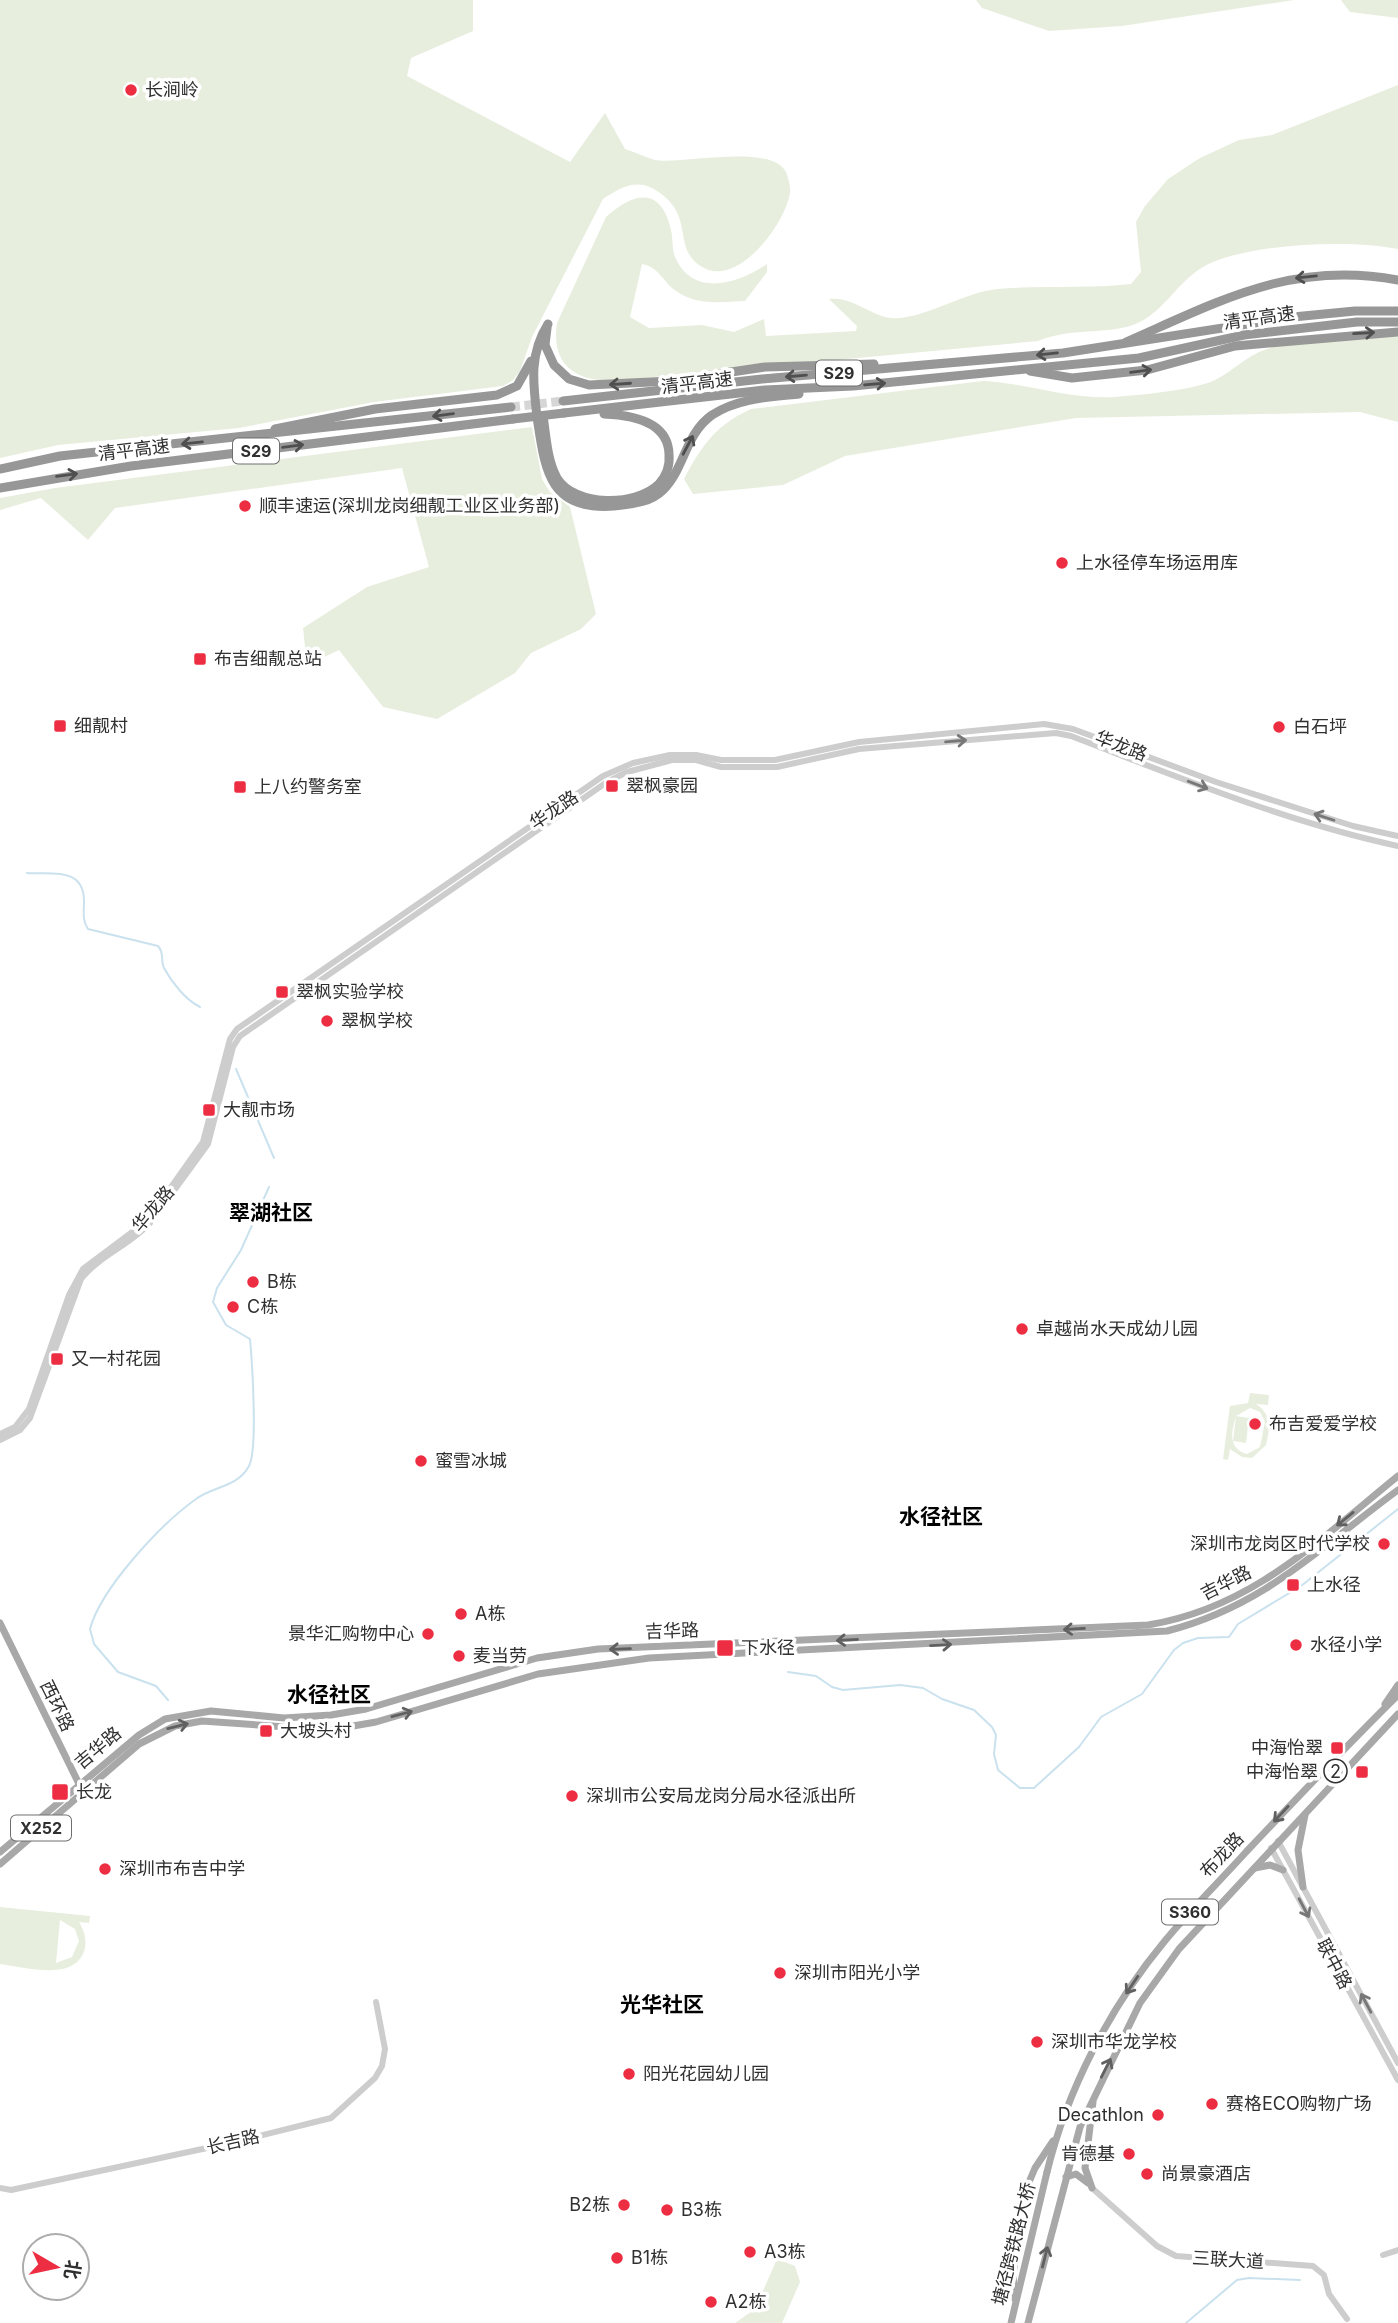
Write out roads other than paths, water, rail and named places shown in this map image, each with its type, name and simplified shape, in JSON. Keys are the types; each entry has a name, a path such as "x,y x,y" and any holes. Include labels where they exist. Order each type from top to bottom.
{"highway":[{"path":"1115,347 1255,287 1288,279 1353,272 1398,280"},
{"name":"清平高速","path":"563,401 762,379 1115,347 1192,330 1293,317 1355,311 1398,311"},
{"name":"清平高速","path":"0,488 131,466 513,419 765,390 853,386 1149,356 1244,335 1357,322 1398,322"},
{"path":"240,438 375,409 505,392 522,381 538,339 548,324"},
{"path":"548,324 545,345 549,359 564,375 589,385 671,381 765,367 956,363"},
{"path":"548,324 540,347 538,383 549,453 561,483 576,494 602,499 643,494 662,479 668,466 669,452 665,438 655,427 624,415 564,413"},
{"path":"1025,369 1058,377 1137,372 1236,346 1398,332"},
{"path":"538,339 533,382 548,477 567,497 596,507 638,503 657,494 673,477 700,425 728,407 754,399 853,386"},
{"name":"清平高速","path":"0,469 60,456 511,407"}],"main road":[{"name":"吉华路","path":"0,1864 139,1735 165,1719 211,1711 284,1718 331,1715 366,1709 537,1658 598,1649 1106,1628 1178,1620 1239,1597 1280,1572 1398,1476"},
{"name":"吉华路","path":"0,1852 79,1788 156,1733 202,1721 330,1730 376,1722 538,1674 649,1658 1167,1631 1196,1624 1261,1593 1300,1569 1398,1490"},
{"name":"西环路","path":"0,1623 79,1788"},
{"name":"西环路","path":"0,1635 79,1788"},
{"path":"1376,1717 1398,1685"},
{"name":"布龙路","path":"1047,2172 1060,2129 1112,2018 1154,1954 1287,1807 1398,1695"},
{"name":"布龙路","path":"1065,2177 1080,2127 1096,2088 1136,2010 1163,1968 1271,1848 1398,1714"},
{"path":"1377,1735 1398,1722"},
{"path":"1303,1887 1298,1850 1306,1813"},
{"path":"1251,1870 1270,1865 1283,1870"},
{"path":"1092,2188 1085,2168 1096,2088"},
{"path":"1012,2323 1016,2294 1013,2275 1027,2187 1060,2129"},
{"name":"塘径跨铁路大桥","path":"1012,2323 1047,2172"},
{"path":"1065,2177 1079,2175 1092,2188"},
{"name":"塘径跨铁路大桥","path":"1028,2323 1065,2177"}],"street":[{"name":"华龙路","path":"0,1434 15,1427 29,1409 69,1295 83,1269 147,1221 203,1142 230,1039 237,1029 603,776 644,760 696,755 721,760 775,760 859,742 1058,726 1216,782 1398,836"},
{"name":"华龙路","path":"0,1440 20,1430 33,1411 82,1279 92,1268 149,1224 204,1150 237,1039 607,782 647,766 672,760 696,760 721,766 777,766 859,749 1056,733 1071,736 1209,789 1350,836 1398,846"},
{"path":"1390,835 1398,828"},
{"path":"1384,843 1398,852"},
{"name":"联中路","path":"1278,1841 1398,2063"},
{"name":"联中路","path":"1271,1848 1398,2080"},
{"name":"长吉路","path":"0,2188 11,2190 331,2118 375,2078 382,2066 385,2049 376,2002"},
{"name":"三联大道","path":"1092,2188 1169,2253 1197,2260 1309,2264 1324,2276 1329,2294 1347,2319"},
{"path":"1383,2255 1398,2250"}],"waterway":[{"path":"27,873 72,877 82,890 84,919 88,929 158,946 164,968 171,979 185,996 200,1007"},
{"path":"236,1069 274,1158"},
{"path":"168,1700 156,1686 118,1672 94,1644 90,1629 106,1595 150,1540 196,1499 238,1479 249,1466 254,1424 250,1339 226,1325 213,1302 217,1288 241,1250 269,1187"},
{"path":"788,1672 816,1676 832,1687 843,1690 900,1685 923,1688 942,1699 974,1710 992,1727 996,1735 994,1754 998,1770 1020,1788 1034,1788 1079,1747 1101,1717 1142,1694 1174,1650 1183,1643 1198,1638 1229,1637 1238,1624 1301,1586 1398,1509"},
{"path":"1186,2323 1237,2280 1300,2280"}],"tunnel":[{"path":"511,407 563,401"}],"place":[{"name":"长涧岭","path":"131,90"},
{"name":"顺丰速运(深圳龙岗细靓工业区业务部)","path":"245,506"},
{"name":"上水径停车场运用库","path":"1062,563"},
{"name":"布吉细靓总站","path":"200,659"},
{"name":"细靓村","path":"60,726"},
{"name":"白石坪","path":"1279,727"},
{"name":"翠枫豪园","path":"612,786"},
{"name":"上八约警务室","path":"240,787"},
{"name":"翠枫实验学校","path":"282,992"},
{"name":"翠枫学校","path":"327,1021"},
{"name":"大靓市场","path":"209,1110"},
{"name":"B栋","path":"253,1282"},
{"name":"C栋","path":"233,1307"},
{"name":"卓越尚水天成幼儿园","path":"1022,1329"},
{"name":"又一村花园","path":"57,1359"},
{"name":"布吉爱爱学校","path":"1255,1424"},
{"name":"蜜雪冰城","path":"421,1461"},
{"name":"深圳市龙岗区时代学校","path":"1384,1544"},
{"name":"上水径","path":"1293,1585"},
{"name":"A栋","path":"461,1614"},
{"name":"景华汇购物中心","path":"428,1634"},
{"name":"水径小学","path":"1296,1645"},
{"name":"下水径","path":"725,1648"},
{"name":"麦当劳","path":"459,1656"},
{"name":"大坡头村","path":"266,1731"},
{"name":"中海怡翠","path":"1337,1748"},
{"name":"中海怡翠 ②","path":"1362,1772"},
{"name":"长龙","path":"60,1792"},
{"name":"深圳市公安局龙岗分局水径派出所","path":"572,1796"},
{"name":"深圳市布吉中学","path":"105,1869"},
{"name":"深圳市阳光小学","path":"780,1973"},
{"name":"深圳市华龙学校","path":"1037,2042"},
{"name":"阳光花园幼儿园","path":"629,2074"},
{"name":"赛格ECO购物广场","path":"1212,2104"},
{"name":"Decathlon","path":"1158,2115"},
{"name":"肯德基","path":"1129,2154"},
{"name":"尚景豪酒店","path":"1147,2174"},
{"name":"B2栋","path":"624,2205"},
{"name":"B3栋","path":"667,2210"},
{"name":"A3栋","path":"750,2252"},
{"name":"B1栋","path":"617,2258"},
{"name":"A2栋","path":"711,2302"}],"district":[{"name":"翠湖社区","path":"271,1213"},
{"name":"水径社区","path":"941,1517"},
{"name":"水径社区","path":"329,1695"},
{"name":"光华社区","path":"662,2005"}]}
